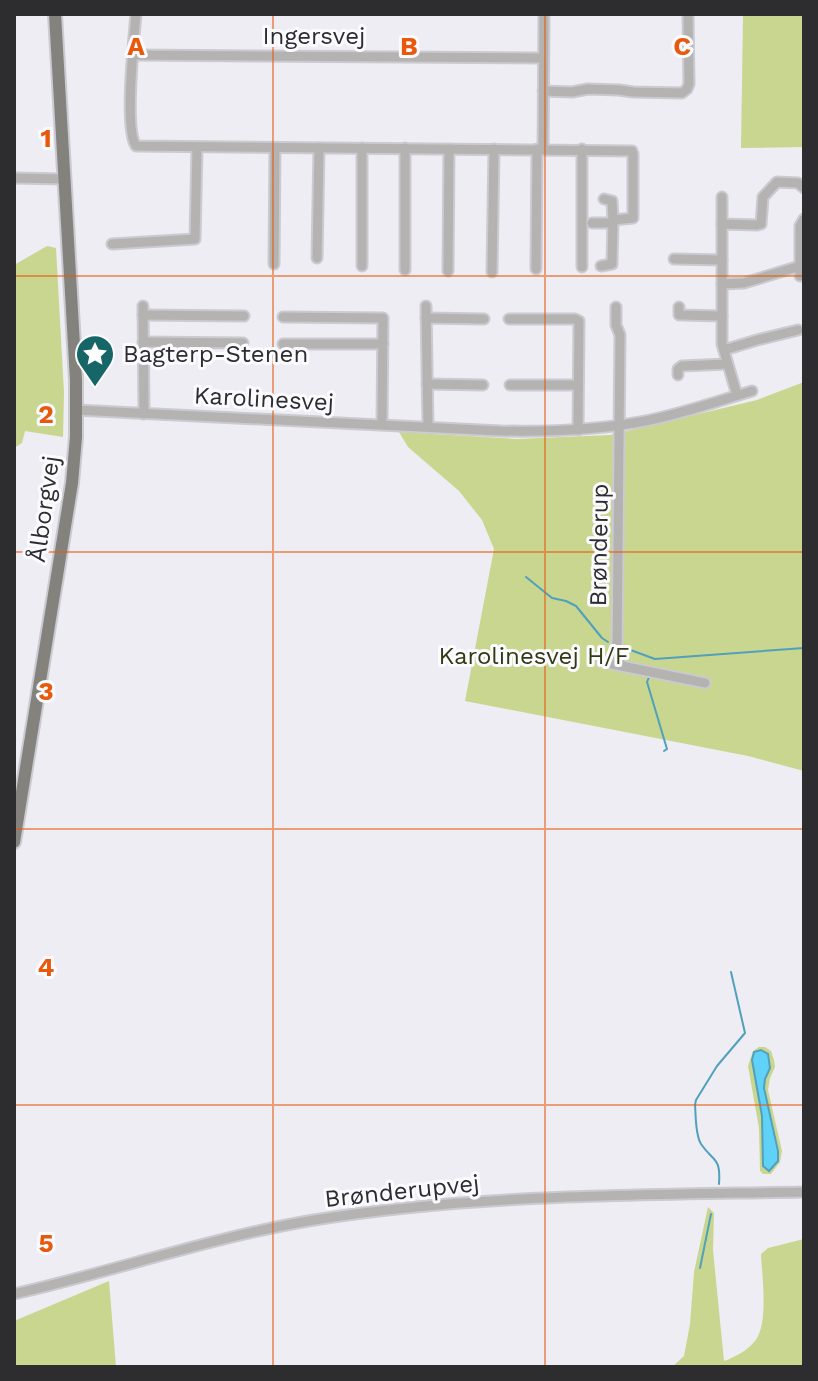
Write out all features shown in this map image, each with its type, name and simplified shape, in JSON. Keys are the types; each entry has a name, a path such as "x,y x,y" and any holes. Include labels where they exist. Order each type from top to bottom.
{"main road":[{"name":"Ålborgvej","path":"14,842 72,483 76,410 73,308 55,14"}],"street":[{"path":"136,14 131,110 132,137 139,147 630,150 633,152 633,217 592,223"},
{"path":"536,269 544,14"},
{"path":"543,91 604,89 682,93 689,84 688,14"},
{"name":"Ingersvej","path":"133,55 543,58"},
{"path":"112,244 195,239 197,147"},
{"path":"274,264 275,148"},
{"path":"317,258 319,148"},
{"path":"362,148 362,266"},
{"path":"405,148 405,270"},
{"path":"448,271 449,149"},
{"path":"492,272 494,149"},
{"path":"582,149 582,267"},
{"path":"14,178 64,179"},
{"path":"722,224 761,224 763,197 777,182 798,183 804,188"},
{"path":"722,197 722,339 737,395"},
{"path":"601,266 612,264 612,201 604,199"},
{"path":"722,284 744,283 800,271 800,223 804,219"},
{"path":"674,259 722,260"},
{"path":"426,306 428,427"},
{"path":"616,307 616,325 620,335 620,425"},
{"path":"679,307 679,315 722,316"},
{"path":"144,414 143,310 244,316"},
{"path":"283,317 382,317 382,424"},
{"path":"426,318 484,319"},
{"path":"509,319 578,320 578,430"},
{"path":"724,350 798,330"},
{"path":"143,342 243,343"},
{"path":"283,344 383,344"},
{"path":"678,375 680,366 727,364"},
{"path":"427,384 483,385"},
{"path":"510,385 578,385"},
{"name":"Karolinesvej","path":"76,410 501,431 578,430 676,414 752,391"},
{"name":"Brønderup","path":"620,425 617,657 621,665"},
{"path":"602,662 705,683"},
{"name":"Brønderupvej","path":"14,1294 252,1233 375,1211 450,1203 565,1197 804,1192"}],"green space":[{"path":"743,14 804,14 804,147 741,148"},
{"path":"47,246 56,248 64,393 63,437 25,431 22,443 14,448 14,265"},
{"name":"Karolinesvej H/F","path":"804,382 804,771 748,756 465,701 494,549 482,520 459,491 408,447 399,432 517,439 610,435 757,400"},
{"path":"759,1047 771,1051 775,1067 768,1090 782,1151 780,1162 771,1174 760,1171 759,1128 748,1066 753,1051"},
{"path":"708,1207 714,1213 713,1250 724,1361 748,1348 759,1333 764,1299 761,1254 768,1248 804,1239 804,1367 672,1367 684,1356 694,1272"},
{"path":"109,1281 116,1367 14,1367 14,1321"}],"water":[{"path":"761,1050 768,1054 770,1068 764,1088 778,1151 778,1161 769,1171 763,1166 762,1116 752,1060 754,1052"}],"waterway":[{"path":"526,577 552,598 576,606 608,642"},
{"path":"625,648 655,659 804,648"},
{"path":"649,677 647,682 667,749 664,751"},
{"path":"719,1184 717,1164 699,1140 695,1105 717,1066 745,1033 731,972"},
{"path":"700,1268 711,1214"}],"place":[{"name":"Bagterp-Stenen","path":"95,388"}]}
